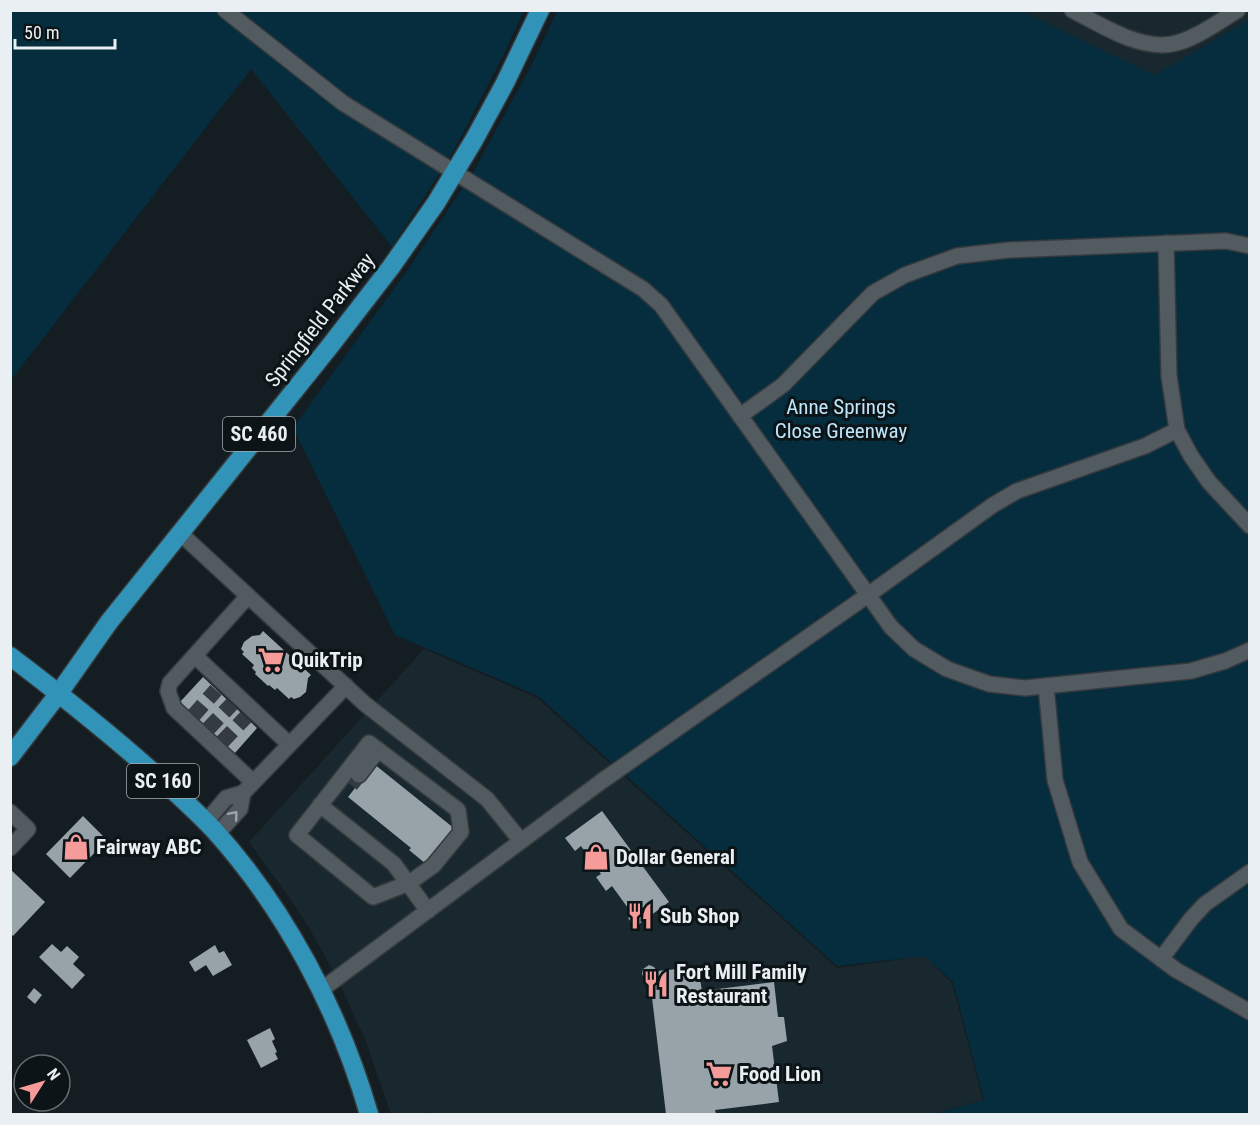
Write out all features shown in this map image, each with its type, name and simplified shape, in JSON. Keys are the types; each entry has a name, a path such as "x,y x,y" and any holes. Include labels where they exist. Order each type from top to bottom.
{"main road":[{"name":"Springfield Parkway","path":"59,693 109,622 391,267 436,203 474,140 506,83 540,10"},
{"name":"SC 160","path":"10,656 133,754 181,797 212,828 245,867 273,908 321,990 346,1048 369,1114"},
{"name":"SC 460","path":"10,757 59,693"}],"street":[{"path":"225,10 343,103 644,289 661,305 891,627 914,649 947,669 989,684 1025,688 1191,671 1226,661 1250,650"},
{"path":"1072,10 1129,38 1150,44 1172,44 1197,35 1238,10"},
{"path":"740,416 783,385 873,293 905,275 957,256 1009,250 1166,243 1226,241 1250,246"},
{"path":"1166,243 1169,376 1177,430 1209,482 1250,526"},
{"path":"321,990 602,781 985,511 1017,491 1145,446 1177,430"},
{"path":"180,533 365,704 492,804 521,841"},
{"path":"248,596 170,683 168,691 174,708 191,718 219,745 248,787"},
{"path":"195,656 220,686 249,714 289,744"},
{"path":"212,828 226,798 248,787 346,686"},
{"path":"1046,686 1055,780 1080,862 1121,929 1176,970 1250,1012"},
{"path":"369,743 378,750 458,810 461,832 433,867 409,883 373,897 297,835 369,743"},
{"path":"332,790 343,792 378,750"},
{"path":"434,792 450,770"},
{"path":"320,805 394,864 428,911"},
{"path":"10,812 28,829 10,848"},
{"path":"1161,959 1205,904 1250,872"}],"shaded area":[{"path":"1249,10 1250,20 1154,75 1022,11"},
{"path":"424,649 537,698 837,968 925,956 952,983 983,1100 932,1114 433,1114 429,1112 391,1114 365,1039 336,976 308,926 249,842"}],"green space":[{"path":"11,11 524,11 452,154 392,247 251,69 11,380"},
{"name":"Anne Springs Close Greenway","path":"557,11 1022,11 1154,75 1249,20 1249,1114 933,1114 984,1100 953,982 925,956 837,966 538,696 395,635 293,428 409,268 474,171 532,64"}],"building":[{"name":"QuikTrip","path":"263,631 311,675 308,678 306,692 300,697 289,699 277,688 275,690 268,686 255,674 252,668 254,665 242,654 244,652 241,649 244,642 252,636 260,635"},
{"path":"203,677 257,728 234,754 180,702"},
{"path":"374,764 455,829 426,864 409,850 411,848 348,797"},
{"path":"602,811 669,902 635,927 628,918 633,915 612,886 606,891 596,877 601,874 581,846 575,851 565,838"},
{"name":"Fairway ABC","path":"83,816 107,840 70,878 46,854"},
{"path":"10,869 45,902 13,936 10,933"},
{"path":"52,944 61,952 67,946 79,957 73,964 85,975 72,989 39,957"},
{"path":"215,945 219,953 224,951 232,965 213,976 206,965 195,972 189,962"},
{"name":"Food Lion","path":"649,965 657,971 698,967 702,991 774,982 778,1017 784,1017 787,1041 772,1046 779,1102 715,1110 716,1114 666,1114 650,981 642,974 643,969"},
{"path":"34,988 42,995 35,1004 27,997"},
{"path":"270,1028 275,1039 272,1041 278,1059 261,1068 247,1040"}],"tunnel":[{"path":"193,716 216,690"},
{"path":"208,729 232,704"},
{"path":"222,742 246,717"},
{"path":"351,785 359,775"}],"place":[{"name":"QuikTrip","path":"271,660"},
{"name":"Fairway ABC","path":"76,847"},
{"name":"Dollar General","path":"596,857"},
{"name":"Sub Shop","path":"640,916"},
{"name":"Fort Mill Family Restaurant","path":"656,984"},
{"name":"Food Lion","path":"719,1074"}]}
